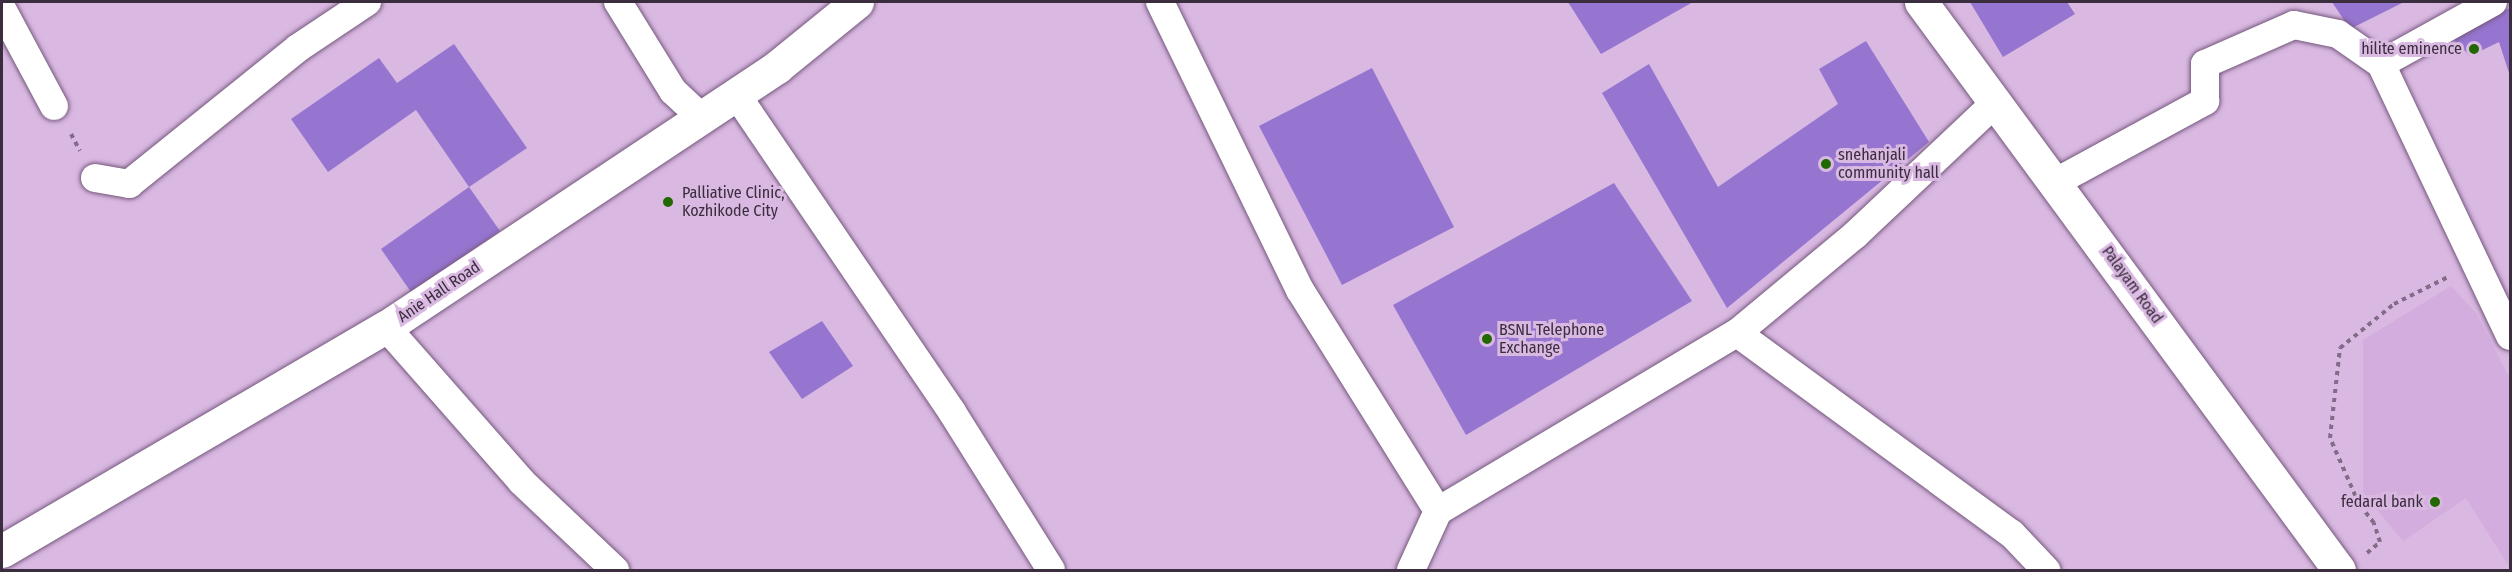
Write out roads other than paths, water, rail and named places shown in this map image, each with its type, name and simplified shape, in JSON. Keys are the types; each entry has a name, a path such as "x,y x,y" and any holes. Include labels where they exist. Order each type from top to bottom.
{"street":[{"path":"94,178 129,184 298,48 367,2"},
{"path":"618,2 673,91 701,117"},
{"name":"Anie Hall Road","path":"2,551 386,327 736,94 857,2"},
{"path":"1160,2 1300,290 1438,511"},
{"name":"Palayam Road","path":"1921,2 2349,565"},
{"path":"2381,64 2493,2"},
{"path":"2,9 54,106"},
{"path":"2056,182 2205,101 2205,64 2294,25 2338,34 2381,64 2511,336"},
{"path":"736,94 939,393 1051,570"},
{"path":"1411,570 1438,511 1737,333 1855,235 1997,100"},
{"path":"386,327 522,482 615,570"},
{"path":"1737,333 2003,527 2046,570"}],"place":[{"name":"hilite eminence","path":"2474,49"},
{"name":"snehanjali community hall","path":"1826,164"},
{"name":"Palliative Clinic, Kozhikode City","path":"668,202"},
{"name":"BSNL Telephone Exchange","path":"1487,339"},
{"name":"fedaral bank","path":"2435,502"}]}
